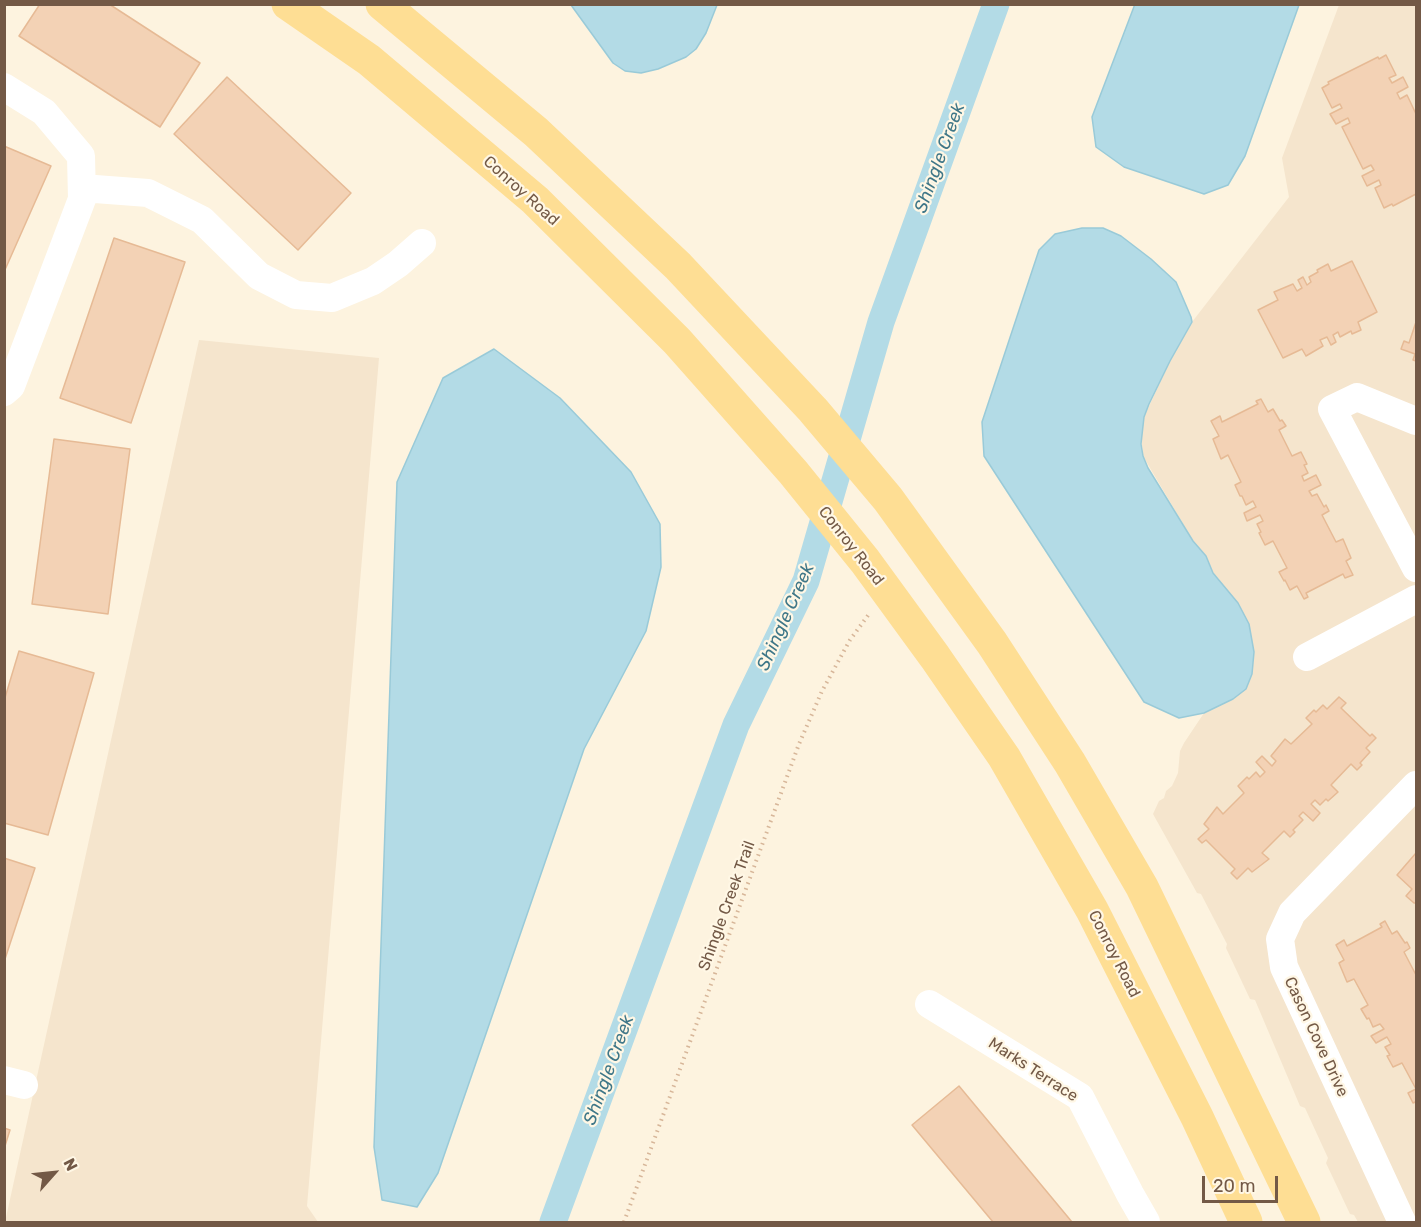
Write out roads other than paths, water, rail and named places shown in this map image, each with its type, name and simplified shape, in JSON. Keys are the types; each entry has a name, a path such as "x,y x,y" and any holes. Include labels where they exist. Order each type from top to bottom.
{"main road":[{"name":"Conroy Road","path":"288,4 369,60 535,200 677,341 793,472 864,561 935,657 1004,757 1051,838 1092,910 1124,973 1197,1117 1246,1222"},
{"path":"382,4 536,132 678,266 813,410 888,499 992,643 1070,763 1142,887 1304,1222"}],"lane":[{"path":"4,87 44,112 81,156 82,188 82,199 51,285 11,386 4,392"},
{"path":"82,188 148,193 202,220 259,276 296,295 332,298 373,281 398,264 422,243"},
{"path":"1416,421 1357,397 1332,410 1416,568"},
{"path":"1307,657 1416,599"},
{"name":"Cason Cove Drive","path":"1402,1222 1284,967 1280,939 1292,913 1416,785"},
{"name":"Marks Terrace","path":"928,1004 1080,1097 1146,1222"}],"water":[{"path":"1135,4 1299,5 1245,156 1228,185 1204,194 1124,167 1096,147 1092,117"},
{"path":"571,5 717,5 706,33 696,49 686,57 658,69 641,73 625,71 613,63"},
{"path":"1082,228 1103,228 1121,236 1151,259 1176,282 1191,317 1192,322 1149,404 1144,417 1141,444 1148,468 1193,541 1206,556 1213,573 1238,603 1249,624 1254,652 1252,674 1246,689 1233,699 1204,713 1179,718 1144,702 984,456 982,422 1039,250 1055,234"},
{"path":"494,349 560,398 631,472 660,524 661,567 646,631 584,749 438,1173 417,1207 382,1200 374,1147 397,482 443,378"}],"waterway":[{"name":"Shingle Creek","path":"553,1222 736,725 806,581 881,322 996,4"}]}
